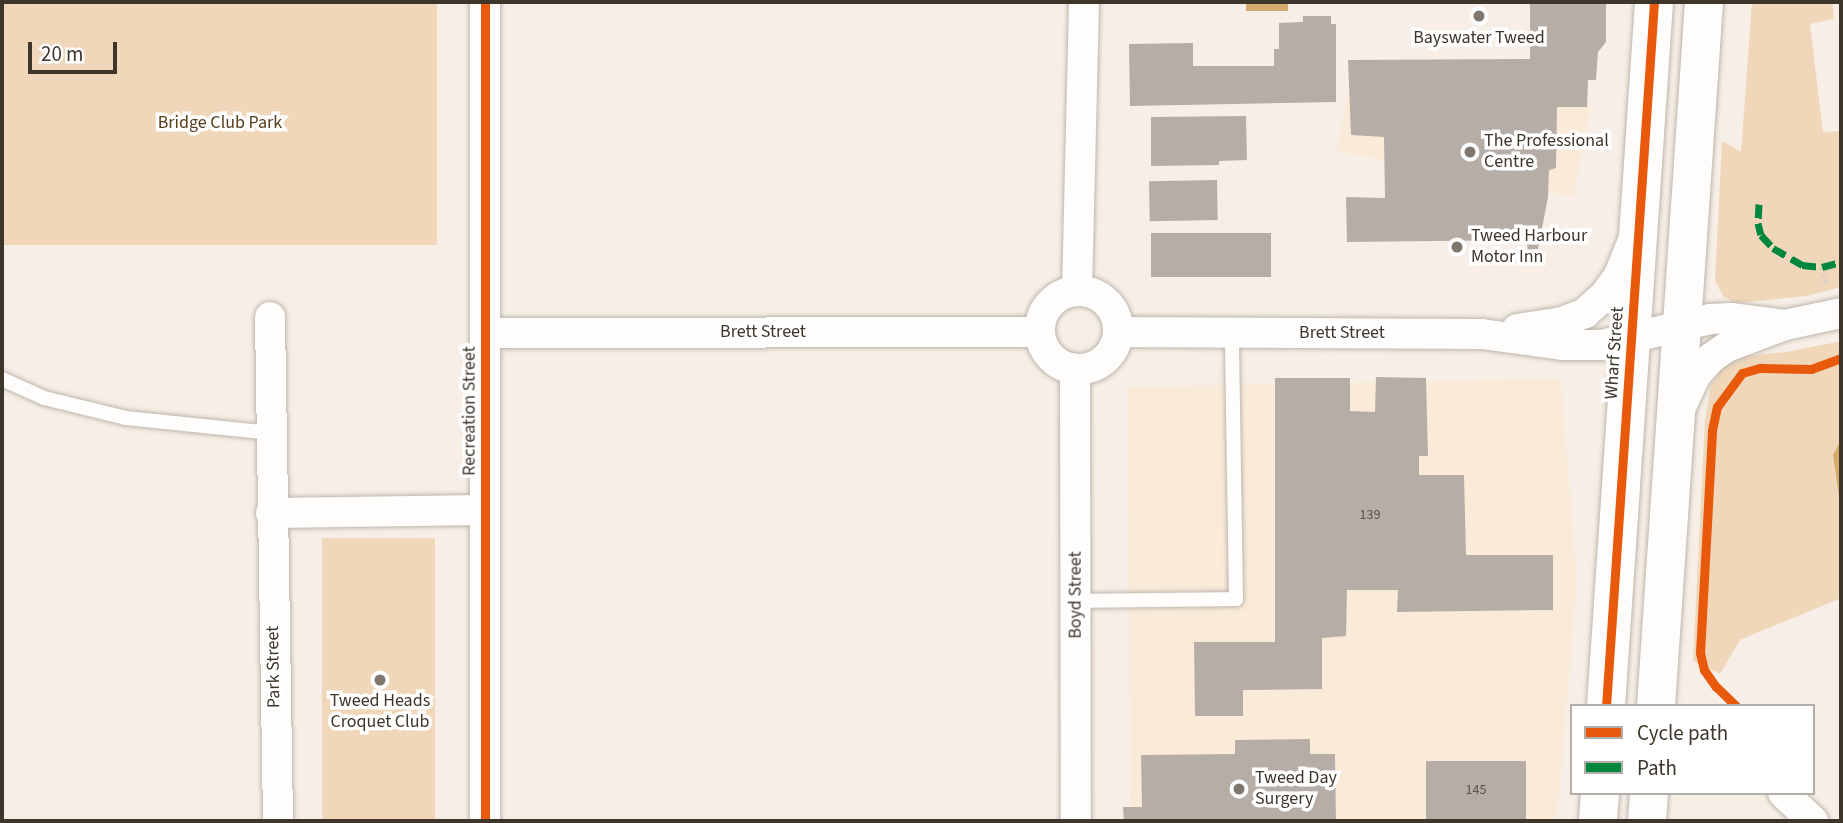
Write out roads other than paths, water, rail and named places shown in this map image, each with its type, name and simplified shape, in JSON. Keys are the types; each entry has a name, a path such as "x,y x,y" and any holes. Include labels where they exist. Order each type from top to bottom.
{"main road":[{"name":"Wharf Street","path":"1606,704 1654,2"},
{"path":"1657,704 1673,430 1704,2"},
{"path":"1598,821 1600,795"},
{"path":"1647,821 1649,795"}],"street":[{"name":"Recreation Street","path":"485,2 485,821"},
{"path":"1077,291 1084,2"},
{"name":"Brett Street","path":"1482,334 1562,322 1585,313 1604,296 1619,275 1640,219"},
{"path":"1077,291 1102,298 1117,319 1118,332 1114,347 1104,359 1090,367 1075,369 1051,357 1040,332 1041,320 1054,300 1077,291"},
{"name":"Brett Street","path":"1673,430 1696,375 1711,358 1727,347 1785,325 1841,313"},
{"name":"Park Street","path":"270,317 271,513 278,821"},
{"name":"Brett Street","path":"1118,332 1482,334 1562,345 1601,345 1681,327 1693,321 1731,318 1785,325"},
{"name":"Brett Street","path":"485,333 1040,332"},
{"name":"Boyd Street","path":"1075,369 1076,821"},
{"path":"271,513 485,510"},
{"path":"1785,795 1813,821"}],"lane":[{"path":"1076,601 1236,599 1232,332"},
{"path":"2,379 44,398 126,418 271,433"}],"place":[{"name":"Bayswater Tweed","path":"1479,16"},
{"name":"The Professional Centre","path":"1470,152"},
{"name":"Tweed Harbour Motor Inn","path":"1457,247"},
{"name":"Tweed Heads Croquet Club","path":"380,680"},
{"name":"Tweed Day Surgery","path":"1239,789"}],"park label":[{"name":"Bridge Club Park","path":"220,123"}]}
